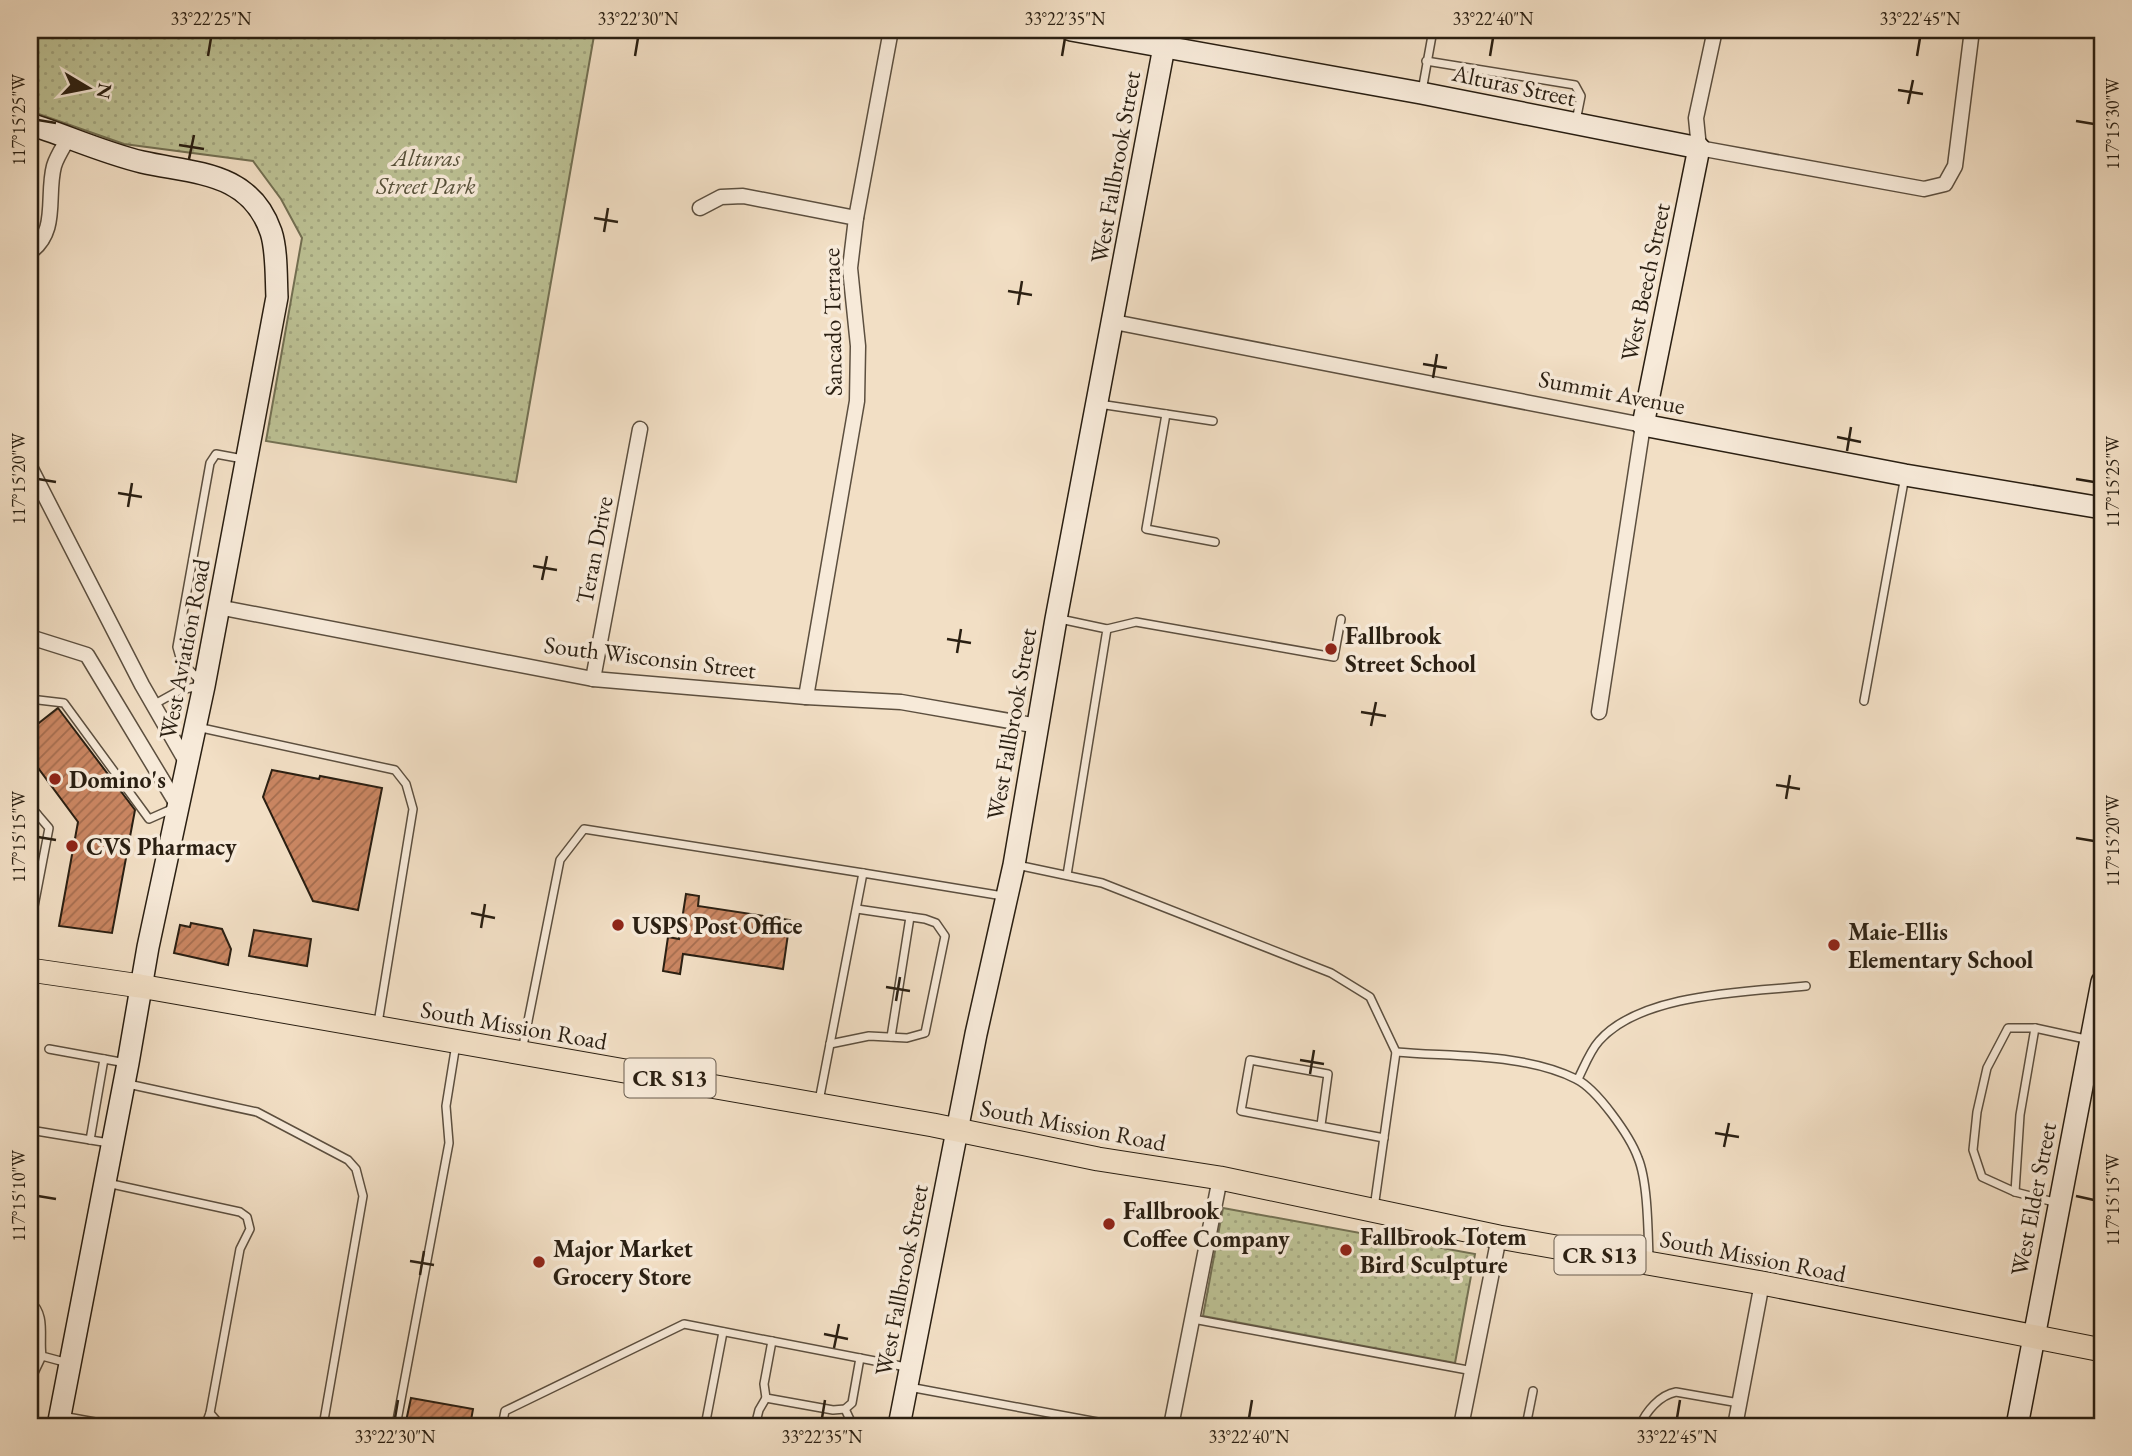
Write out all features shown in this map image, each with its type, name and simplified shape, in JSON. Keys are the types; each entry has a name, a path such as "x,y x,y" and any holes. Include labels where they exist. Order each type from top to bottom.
{"main road":[{"name":"South Mission Road","path":"30,970 140,986 818,1104 1098,1159 1220,1178 1499,1237 1762,1283 2102,1350"}],"street":[{"name":"Sancado Terrace","path":"806,697 857,401 859,346 850,268 856,218 891,30"},
{"name":"Alturas Street","path":"1071,30 1166,39 1575,125 1924,189 1945,184 1955,166 1972,30"},
{"name":"West Beech Street","path":"1599,712 1643,425 1699,148 1696,118 1715,30"},
{"name":"West Fallbrook Street","path":"899,1426 957,1130 1014,865 1056,619 1166,39"},
{"name":"West Aviation Road","path":"30,124 140,161 206,174 233,183 254,202 271,233 277,297 204,686 140,986 113,1144 59,1421"},
{"path":"30,252 41,244 50,216 54,166 69,137"},
{"path":"700,208 721,198 743,196 856,218"},
{"name":"Summit Avenue","path":"1114,322 1905,475 2102,508"},
{"name":"Teran Drive","path":"593,679 640,429"},
{"path":"30,467 153,705 188,765"},
{"name":"South Wisconsin Street","path":"218,607 593,679 901,702 1038,726"},
{"path":"30,637 87,655 178,806"},
{"name":"West Elder Street","path":"2017,1426 2058,1203 2095,1063 2092,1040 2102,982"},
{"path":"1171,1426 1220,1178"},
{"path":"1461,1426 1499,1237"},
{"path":"1735,1426 1762,1283"}],"lane":[{"path":"1421,93 1433,30"},
{"path":"1426,61 1575,85 1581,96 1575,125"},
{"path":"1098,404 1213,421"},
{"path":"1166,414 1146,529 1215,542"},
{"path":"204,686 181,661 177,647 210,463 216,454 247,460"},
{"path":"1864,701 1905,475"},
{"path":"1056,619 1107,629 1136,622 1334,657 1340,618"},
{"path":"1067,875 1107,629"},
{"path":"153,705 180,690 204,686"},
{"path":"30,699 64,704 149,819 178,806"},
{"path":"196,726 395,770 407,784 413,809 377,1028"},
{"path":"30,806 34,814 49,828 30,927"},
{"path":"522,1053 560,860 584,829 1007,897"},
{"path":"1014,865 1102,883 1331,973 1370,997 1396,1052 1373,1212"},
{"path":"818,1104 863,873"},
{"path":"831,1044 869,1036 907,1038 925,1033 945,936 936,923 856,909"},
{"path":"891,1037 910,917"},
{"path":"1578,1079 1599,1041 1634,1014 1679,1001 1736,992 1806,986"},
{"path":"2058,1203 2015,1192 1982,1177 1973,1150 1977,1112 1987,1068 2008,1028 2035,1028 2092,1040"},
{"path":"2015,1192 2020,1115 2035,1028"},
{"path":"396,1426 449,1143 446,1106 456,1041"},
{"path":"49,1049 104,1059 126,1073 257,1112 348,1160 356,1169 363,1196 323,1426"},
{"path":"1396,1052 1523,1062 1578,1079 1616,1118 1639,1159 1647,1212 1650,1263"},
{"path":"90,1140 104,1059"},
{"path":"1321,1125 1328,1073 1250,1060 1241,1111 1384,1138"},
{"path":"30,1130 113,1144"},
{"path":"105,1182 240,1212 247,1217 250,1229 240,1249 210,1413 205,1426"},
{"path":"30,1301 34,1303 42,1322 39,1341 42,1356 32,1377 30,1390"},
{"path":"1192,1319 1473,1371"},
{"path":"502,1426 505,1411 684,1324 860,1358 909,1377 1118,1426"},
{"path":"705,1426 723,1332"},
{"path":"755,1426 759,1410 766,1398 764,1384 772,1341"},
{"path":"42,1356 71,1364"},
{"path":"766,1398 833,1410 845,1409 852,1403 860,1358"},
{"path":"1526,1426 1533,1391"},
{"path":"1640,1426 1657,1401 1666,1393 1676,1392 1740,1403"},
{"path":"845,1409 853,1426"},
{"path":"210,1413 221,1426"},
{"path":"59,1421 117,1426"},
{"path":"244,1426 250,1426"},
{"path":"1914,1426 1941,1426"}],"green space":[{"name":"Alturas Street Park","path":"30,30 595,30 516,482 266,441 302,238 281,199 253,161 124,144 30,111"},
{"path":"1223,1208 1475,1254 1455,1363 1203,1316"}],"building":[{"path":"58,708 135,810 112,933 59,926 78,822 30,757 30,730"},
{"path":"272,770 382,788 358,910 313,901 263,797"},
{"path":"686,894 699,896 698,906 790,920 783,969 683,954 680,974 663,971 668,937 679,939"},
{"path":"191,923 222,929 231,949 228,965 174,953 180,925 190,927"},
{"path":"254,930 311,939 307,966 249,956"},
{"path":"411,1398 473,1409 470,1426 405,1426"}],"place":[{"name":"Fallbrook Street School","path":"1331,649"},
{"name":"Domino's","path":"55,779"},
{"name":"CVS Pharmacy","path":"72,846"},
{"name":"USPS Post Office","path":"618,925"},
{"name":"Maie-Ellis Elementary School","path":"1834,945"},
{"name":"Fallbrook Coffee Company","path":"1109,1224"},
{"name":"Fallbrook Totem Bird Sculpture","path":"1346,1250"},
{"name":"Major Market Grocery Store","path":"539,1262"}]}
